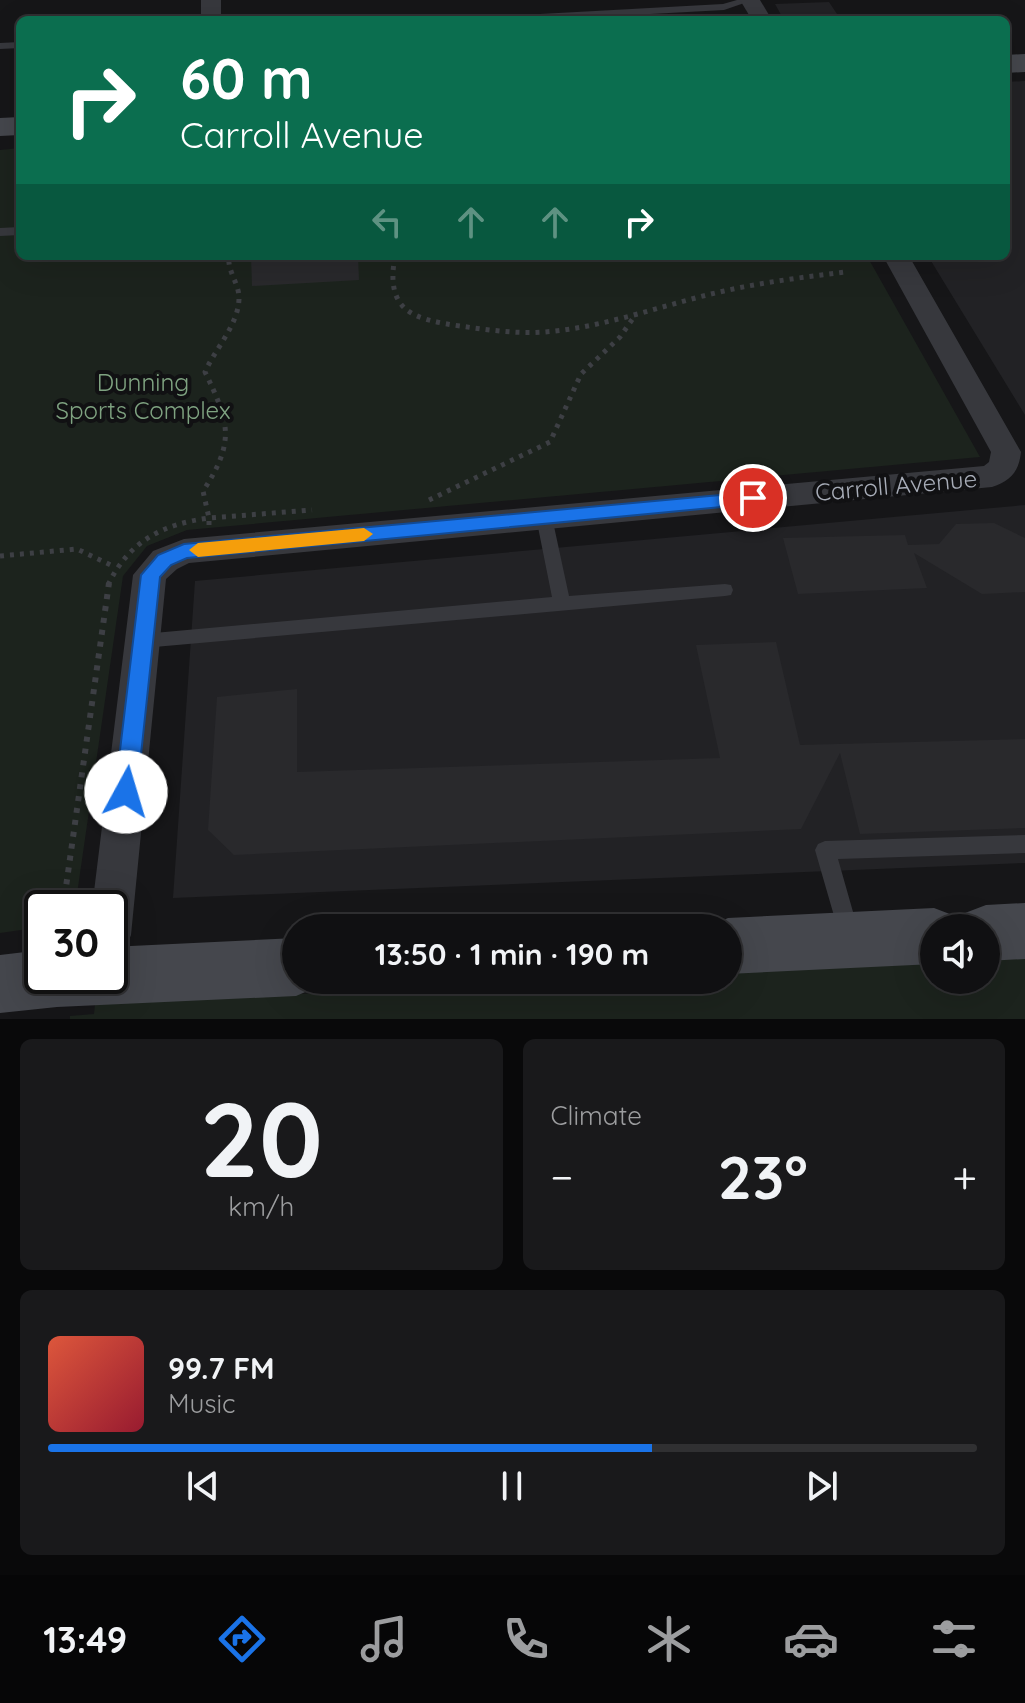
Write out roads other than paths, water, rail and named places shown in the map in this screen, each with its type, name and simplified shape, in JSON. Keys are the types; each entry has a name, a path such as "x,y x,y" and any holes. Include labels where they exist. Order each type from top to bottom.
{"street":[{"name":"Carroll Avenue","path":"143,641 150,575 165,560 184,551 992,476 1004,466 1006,452 898,260"},
{"path":"115,890 143,641"},
{"path":"1000,932 1025,931"},
{"path":"742,945 920,937"},
{"path":"128,975 282,968"},
{"path":"0,984 24,982"}],"lane":[{"path":"559,16 724,7 749,0"},
{"path":"544,517 562,603"},
{"path":"143,641 725,590"},
{"path":"850,940 825,850 1025,844"}],"park label":[{"name":"Dunning Sports Complex","path":"143,396"}]}
